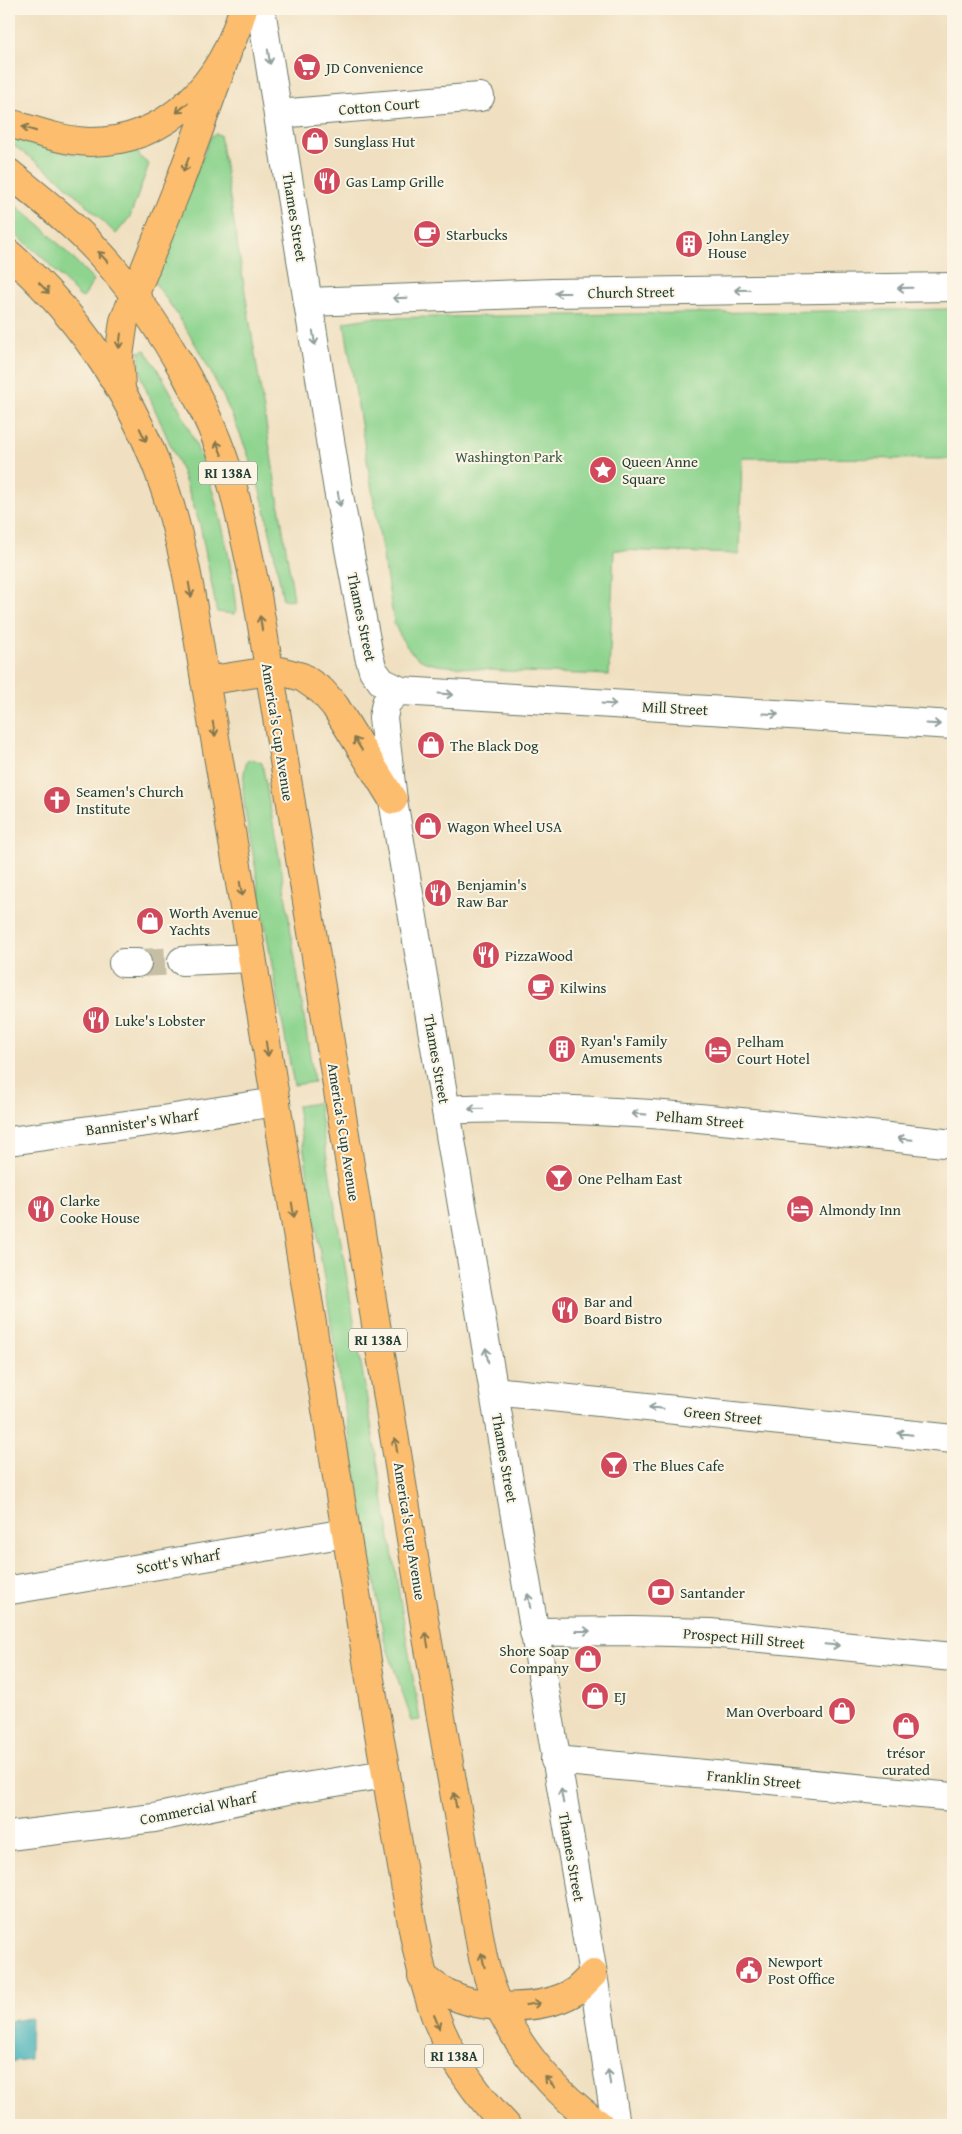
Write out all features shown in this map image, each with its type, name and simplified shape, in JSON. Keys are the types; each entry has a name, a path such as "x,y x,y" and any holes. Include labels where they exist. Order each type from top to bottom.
{"main road":[{"path":"122,392 119,345 124,321 179,184 243,9"},
{"path":"9,123 51,136 78,141 106,140 135,134 172,116 196,95 206,85 227,53"},
{"name":"America's Cup Avenue","path":"9,173 48,204 88,241 112,266 134,294 185,376 201,406 222,456 245,534 269,671 432,1667 483,1958 499,2006 522,2047 563,2096 600,2125"},
{"name":"RI 138A","path":"9,254 54,299 82,331 109,370 122,392 157,467 174,518 187,575 206,680 386,1774 422,1976 436,2021 455,2058 484,2101 506,2125"},
{"path":"206,680 269,671 280,671 302,677 328,697 394,800"},
{"path":"422,1976 434,1986 456,1997 469,2002 499,2006 532,2005 563,1997 574,1992 593,1974"}],"street":[{"name":"Thames Street","path":"261,9 339,500 370,664 382,682 398,691 386,703 384,718 394,800 555,1760 593,1974 616,2125"},
{"name":"Cotton Court","path":"278,114 480,97"},
{"name":"Church Street","path":"308,302 552,293 953,287"},
{"name":"Mill Street","path":"398,691 953,725"},
{"path":"182,961 252,958"},
{"name":"Bannister's Wharf","path":"9,1141 276,1102"},
{"name":"Pelham Street","path":"446,1110 473,1108 577,1109 719,1119 953,1144"},
{"name":"Green Street","path":"494,1391 953,1439"},
{"name":"Scott's Wharf","path":"11,1590 346,1533"},
{"name":"Prospect Hill Street","path":"534,1632 633,1631 710,1634 953,1657"},
{"name":"Franklin Street","path":"555,1760 953,1797"},
{"name":"Commercial Wharf","path":"9,1836 154,1818 292,1789 386,1774"}],"green space":[{"path":"220,135 294,599 283,600 260,489 235,422 198,348 152,279 211,136"},
{"path":"9,136 54,150 81,155 102,155 136,149 141,158 149,164 130,217 116,234 57,177 9,142"},
{"path":"9,200 43,228 94,280 83,298 42,257 9,229"},
{"name":"Washington Park","path":"953,309 953,459 742,458 739,554 614,550 609,675 516,672 437,665 427,663 418,658 402,639 394,622 344,322 370,318"},
{"path":"145,350 164,379 180,410 195,442 207,475 226,543 236,612 234,614 217,612 200,525 181,469 142,380 139,352"},
{"path":"252,759 262,763 281,867 314,1082 294,1085 245,810 244,772 247,761"},
{"path":"318,1103 420,1720 412,1721 384,1639 339,1375 297,1106"}],"water":[{"path":"31,2018 30,2059 9,2062 9,2021"}],"tunnel":[{"path":"137,963 182,961"}],"place":[{"name":"JD Convenience","path":"307,67"},
{"name":"Sunglass Hut","path":"315,141"},
{"name":"Gas Lamp Grille","path":"327,181"},
{"name":"Starbucks","path":"427,234"},
{"name":"John Langley House","path":"689,244"},
{"name":"Queen Anne Square","path":"603,470"},
{"name":"The Black Dog","path":"431,745"},
{"name":"Seamen's Church Institute","path":"57,800"},
{"name":"Wagon Wheel USA","path":"428,826"},
{"name":"Benjamin's Raw Bar","path":"438,893"},
{"name":"Worth Avenue Yachts","path":"150,921"},
{"name":"PizzaWood","path":"486,955"},
{"name":"Kilwins","path":"541,987"},
{"name":"Luke's Lobster","path":"96,1020"},
{"name":"Ryan's Family Amusements","path":"562,1049"},
{"name":"Pelham Court Hotel","path":"718,1050"},
{"name":"One Pelham East","path":"559,1178"},
{"name":"Clarke Cooke House","path":"41,1209"},
{"name":"Almondy Inn","path":"800,1209"},
{"name":"Bar and Board Bistro","path":"565,1310"},
{"name":"The Blues Cafe","path":"614,1465"},
{"name":"Santander","path":"661,1592"},
{"name":"Shore Soap Company","path":"588,1659"},
{"name":"EJ","path":"595,1696"},
{"name":"Man Overboard","path":"842,1711"},
{"name":"trésor curated","path":"906,1726"},
{"name":"Newport Post Office","path":"749,1970"}]}
